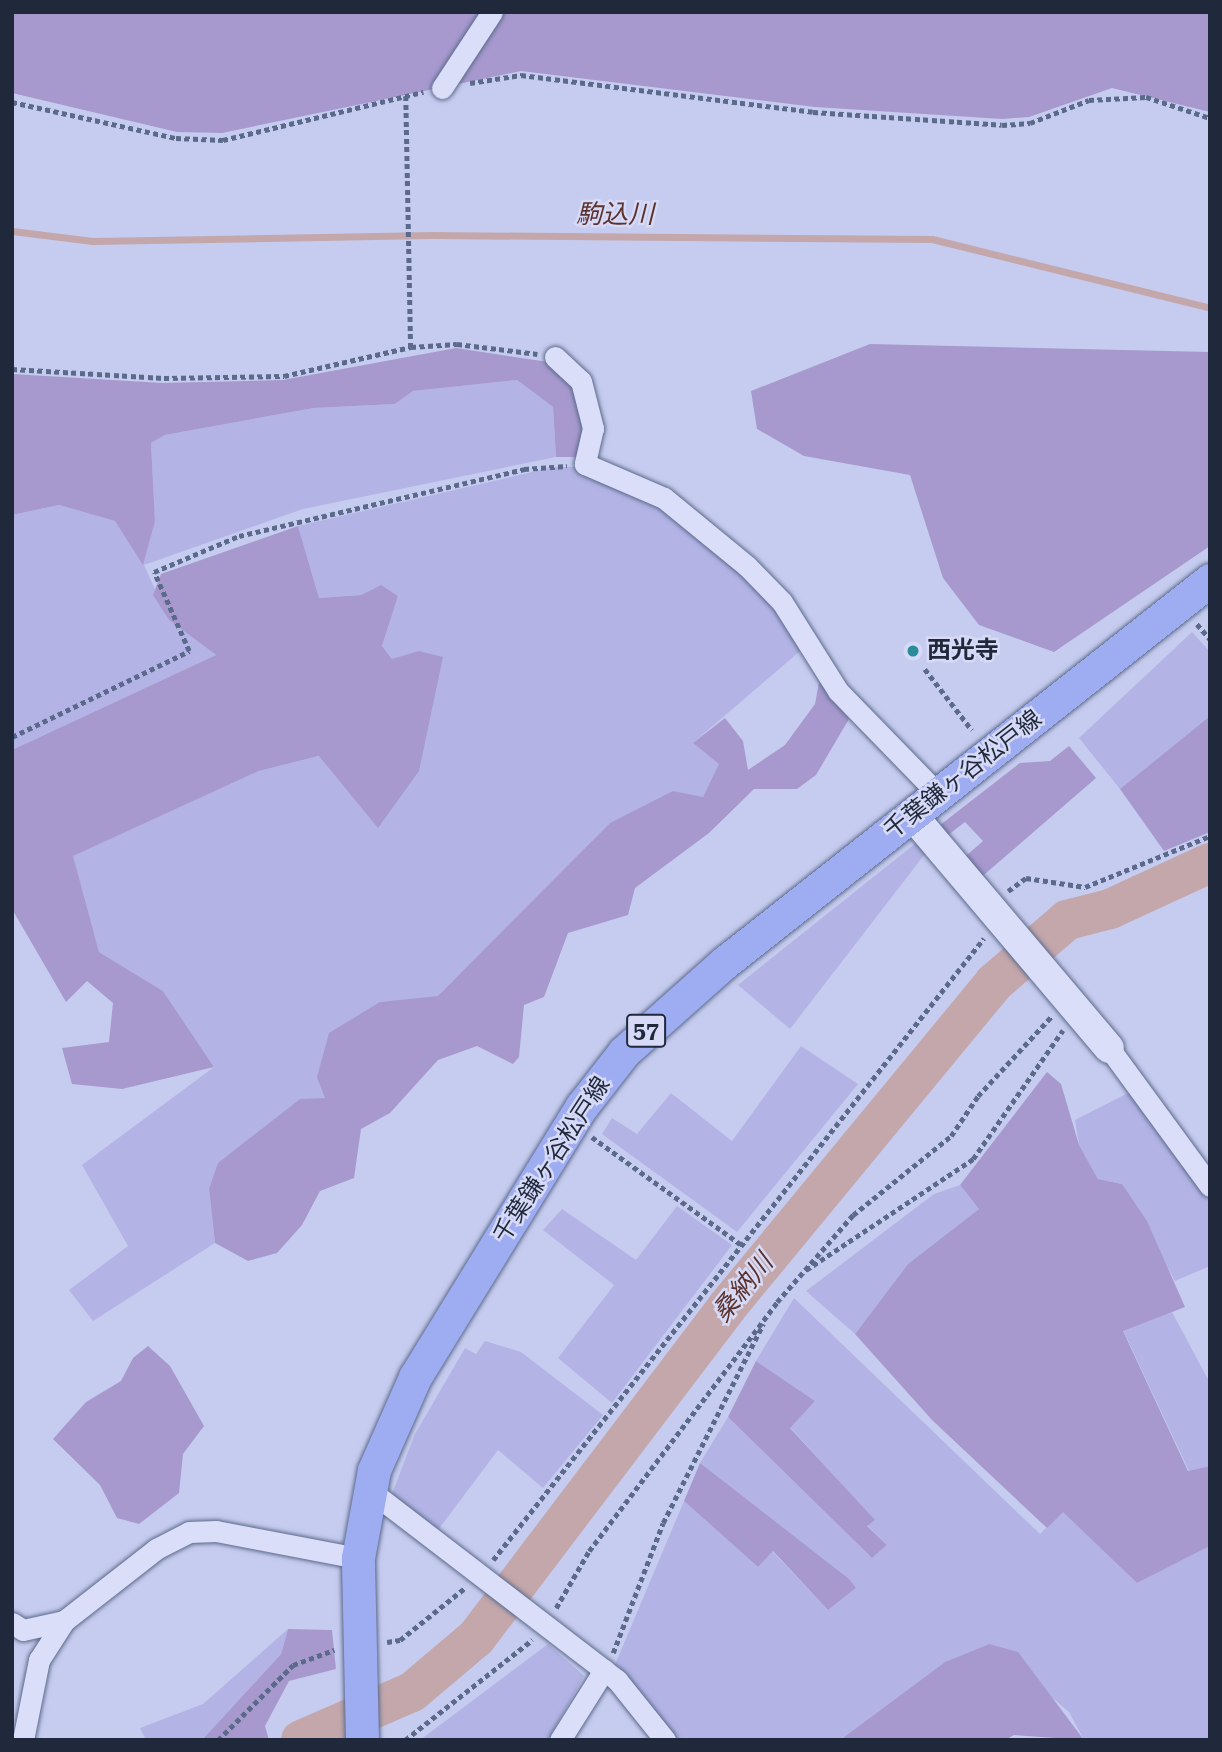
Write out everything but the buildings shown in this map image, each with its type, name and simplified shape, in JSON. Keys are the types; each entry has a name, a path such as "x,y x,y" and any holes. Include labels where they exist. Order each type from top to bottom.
{"main road":[{"name":"千葉鎌ヶ谷松戸線","path":"362,1740 358,1558 368,1489 415,1377 572,1123 624,1052 664,1013 1210,580"}],"street":[{"path":"442,88 492,12"},
{"path":"555,357 581,381 593,428 585,464 664,498 747,566 782,602 838,691 939,795"},
{"path":"912,815 1067,1002 1109,1048 1210,1186"},
{"path":"368,1489 604,1670 665,1740"},
{"path":"23,1740 39,1660 64,1621 156,1549 190,1532 216,1531 358,1558"},
{"path":"12,1623 23,1630 64,1621"},
{"path":"559,1740 604,1670"}],"path":[{"path":"12,102 176,138 223,139 442,88 521,75 813,112 1002,125 1030,122 1089,100 1146,97 1210,118"},
{"path":"406,96 411,347"},
{"path":"12,369 164,378 284,376 411,347 457,344 555,357"},
{"path":"12,737 189,651 154,572 239,536 524,469 585,464"},
{"path":"925,669 972,730"},
{"path":"218,1740 293,1665 359,1659 400,1640 481,1575 742,1245 1026,878 1085,887 1210,836"},
{"path":"405,1740 479,1687 542,1624 589,1551 802,1272 875,1194 951,1136 978,1096 1067,1002"},
{"path":"802,1272 973,1159 1067,1002"},
{"path":"572,1123 742,1245"},
{"path":"604,1670 663,1523 770,1311"}],"shaded area":[{"path":"12,12 1210,12 1210,112 1112,88 1029,117 1002,119 815,107 521,71 222,133 177,132 12,93"},
{"path":"870,344 1210,352 1210,546 1054,652 979,625 943,578 910,475 804,456 757,429 751,391"},
{"path":"456,348 555,363 577,384 587,430 580,457 556,457 553,407 517,380 413,391 395,404 314,408 165,435 151,443 155,521 143,565 115,521 59,505 12,515 12,374 163,383 283,380"},
{"path":"517,380 553,407 556,457 303,509 144,565 169,620 216,655 12,750 12,515 59,505 115,521 155,521 151,443 165,435 314,408 395,404 413,391"},
{"path":"554,467 577,467 659,503 743,571 806,646 693,743 720,764 703,797 610,823 438,997 380,1002 326,1098 209,1189 215,1243 93,1321 69,1290 128,1246 82,1165 214,1067 163,991 99,952 72,856 259,771 320,756 419,652 393,660 382,646 398,596 377,587 361,595 319,598 298,526"},
{"path":"298,526 319,598 361,595 381,585 398,596 382,646 392,659 419,651 443,657 419,771 378,828 319,756 259,771 73,856 99,952 163,991 214,1067 122,1089 72,1084 62,1048 109,1042 113,1003 87,981 66,1002 12,909 12,750 216,655 169,620 153,595 161,574"},
{"path":"1192,632 1210,652 1210,716 1120,789 1079,738"},
{"path":"819,682 849,719 816,775 797,789 754,789 709,833 635,888 628,915 568,933 544,997 524,1005 519,1057 513,1064 477,1046 438,1060 390,1113 361,1129 354,1178 320,1191 302,1225 277,1253 248,1261 215,1243 209,1189 218,1163 300,1099 325,1098 317,1077 329,1033 380,1002 438,996 610,823 673,791 703,797 719,764 693,743 725,718 743,741 748,770 785,745 815,704"},
{"path":"1210,716 1210,832 1164,851 1120,789"},
{"path":"1069,746 1096,778 978,880 959,862 983,841 965,822 943,839 935,829 1020,763 1050,761"},
{"path":"916,843 928,850 790,1029 738,985"},
{"path":"801,1046 858,1084 737,1232 602,1134 612,1118 637,1134 671,1093 732,1141"},
{"path":"1047,1072 1061,1084 1079,1145 1098,1179 1122,1184 1147,1221 1185,1307 1123,1331 1188,1471 1210,1466 1210,1546 1137,1583 1063,1512 1047,1528 932,1420 855,1334 908,1264 979,1209 960,1185"},
{"path":"1130,1092 1210,1201 1210,1266 1175,1281 1122,1184 1098,1179 1079,1145 1075,1120"},
{"path":"960,1185 979,1209 908,1264 855,1334 806,1291 934,1194"},
{"path":"677,1206 732,1245 612,1403 558,1358 614,1285 543,1230 562,1209 636,1260"},
{"path":"794,1298 1040,1534 1063,1511 1137,1583 1210,1546 1210,1740 1084,1740 1069,1712 989,1644 945,1662 840,1740 673,1740 614,1667 684,1501 758,1567 772,1551 828,1610 856,1588 700,1463 728,1417 872,1558 887,1545 867,1525 874,1520 790,1427 815,1401 756,1361"},
{"path":"1172,1312 1210,1383 1210,1466 1189,1471 1123,1330"},
{"path":"485,1341 521,1352 603,1415 543,1488 498,1450 438,1530 392,1494 415,1434 465,1348 476,1354"},
{"path":"148,1346 170,1366 204,1426 183,1454 179,1493 139,1524 117,1518 100,1485 53,1439 86,1402 121,1381 133,1358"},
{"path":"756,1361 815,1401 790,1428 875,1520 867,1526 887,1545 872,1558 728,1417"},
{"path":"700,1463 849,1579 856,1588 828,1610 773,1551 758,1567 684,1501"},
{"path":"288,1629 281,1654 202,1740 146,1740 140,1728 203,1704"},
{"path":"288,1629 332,1630 336,1669 289,1681 265,1726 269,1740 202,1740 281,1654"},
{"path":"548,1644 584,1676 548,1740 420,1740"},
{"path":"989,1644 1018,1652 1084,1740 1014,1735 1005,1740 840,1740 945,1662"}],"waterway":[{"name":"駒込川","path":"12,231 92,241 431,235 932,239 1210,308"},
{"name":"桑納川","path":"301,1740 412,1692 476,1638 727,1307 994,983 1067,920 1110,909 1210,863"}],"place":[{"name":"西光寺","path":"913,651"}]}
